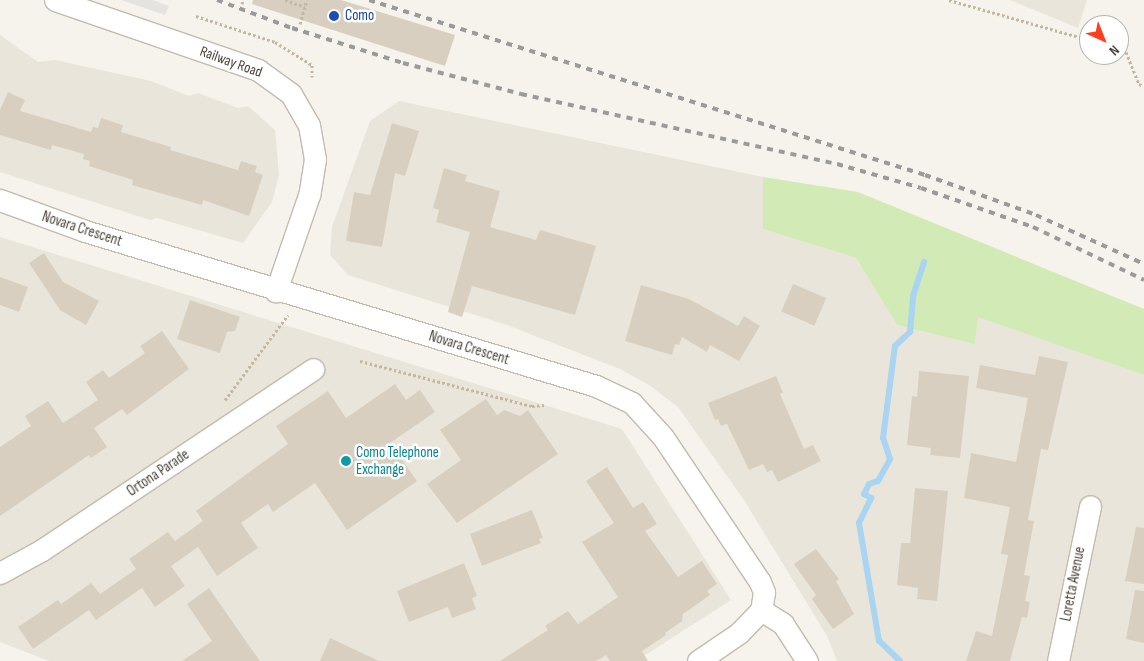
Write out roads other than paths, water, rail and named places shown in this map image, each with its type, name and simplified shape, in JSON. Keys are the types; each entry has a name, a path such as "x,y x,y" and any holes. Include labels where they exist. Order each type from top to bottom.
{"street":[{"name":"Railway Road","path":"55,0 258,70 291,94 309,125 315,159 309,195 276,291"},
{"name":"Novara Crescent","path":"0,200 85,231 276,291 596,386 632,403 663,437 756,576 764,592 761,610"},
{"name":"Ortona Parade","path":"0,573 42,550 313,369"},
{"name":"Loretta Avenue","path":"1058,661 1090,506"},
{"path":"698,661 740,633 761,610 783,624 807,661"}],"waterway":[{"path":"900,661 879,641 859,523 871,498 864,494 869,484 878,481 890,459 883,438 895,346 910,332 913,296 924,262"}],"railway":[{"path":"217,0 292,28 403,63 521,94 837,164 921,188 1033,227 1144,280"},
{"path":"369,0 925,175 1036,215 1144,264"}],"place":[{"name":"Como","path":"334,16"},
{"name":"Como Telephone Exchange","path":"346,461"}]}
